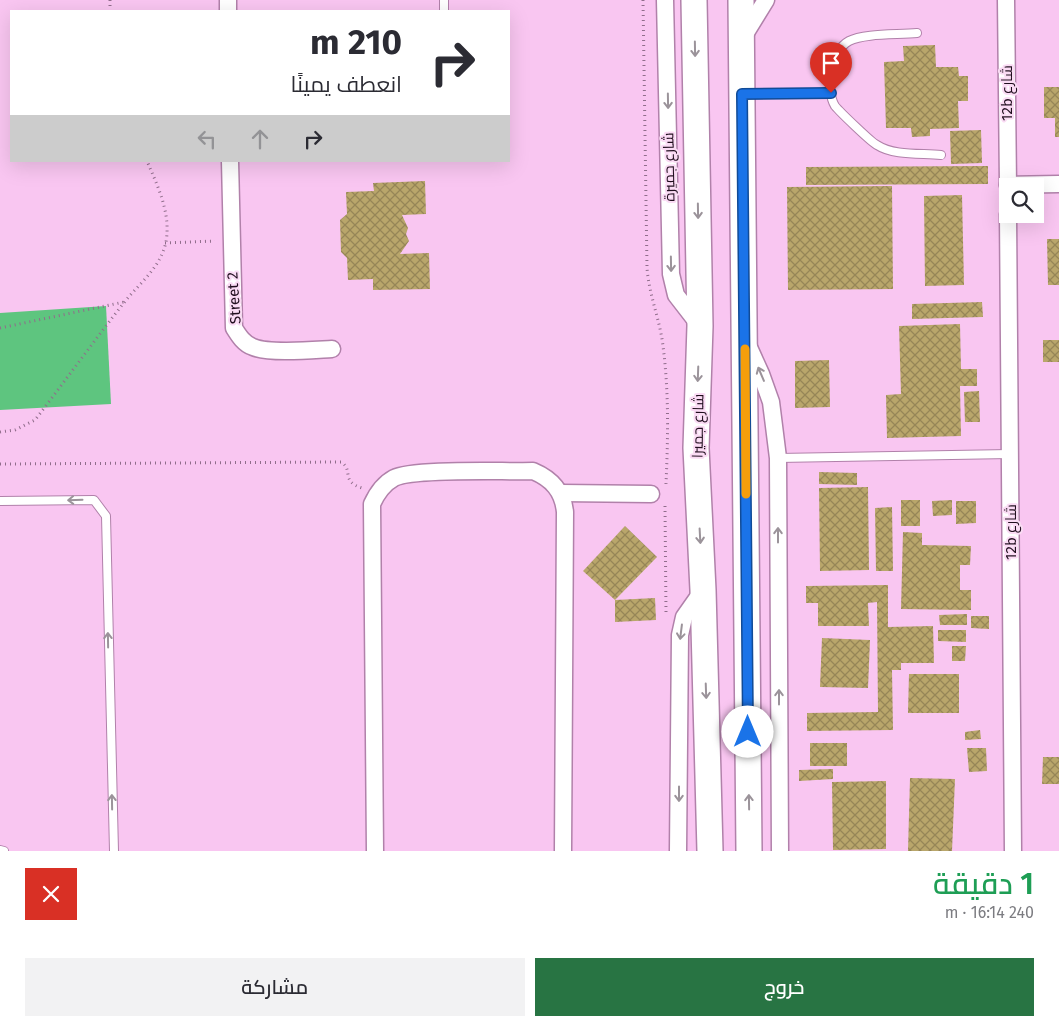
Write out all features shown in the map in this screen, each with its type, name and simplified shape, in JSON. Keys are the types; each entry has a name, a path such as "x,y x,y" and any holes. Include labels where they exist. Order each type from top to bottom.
{"main road":[{"name":"شارع جميرا","path":"694,0 700,326 696,448 703,590 708,844"},
{"path":"741,0 750,851"}],"street":[{"name":"شارع جميرة","path":"665,0 672,274 676,295 700,326"},
{"path":"741,41 766,0"},
{"name":"12b شارع","path":"1006,0 1008,178"},
{"name":"Street 2","path":"230,162 230,240 234,328 242,340 253,348 267,350 332,349"},
{"path":"1044,184 1059,184"},
{"name":"12b شارع","path":"1008,223 1013,851"},
{"path":"744,337 762,374 771,402 778,458 780,851"},
{"path":"375,851 372,504 377,493 395,477 406,474 533,471 544,476 561,493 565,512 563,851"},
{"path":"561,493 658,493"},
{"path":"678,851 680,635 684,617 703,590"}],"lane":[{"path":"916,33 849,41 836,52 833,60 832,100 840,112 877,145 892,151 941,155"},
{"path":"742,94 831,93"},
{"path":"778,458 1010,454"},
{"path":"0,501 94,500 106,516 114,851"}],"path":[{"path":"643,0 647,268 649,286 663,345 666,370 668,440 658,493"},
{"path":"0,432 15,430 35,420 124,302 150,275 166,243 168,226 166,209 148,162"},
{"path":"166,243 230,240"},
{"path":"0,328 124,302"},
{"path":"0,464 341,462 345,465 349,481 352,485 377,493"},
{"path":"665,502 666,613"}],"green space":[{"path":"106,306 111,404 0,410 0,313"}],"building":[{"path":"935,45 936,67 958,67 959,76 968,76 968,101 958,101 959,128 930,129 930,136 912,137 911,128 886,128 884,62 904,61 903,46"},
{"path":"1044,87 1059,87 1059,137 1055,137 1055,118 1044,118"},
{"path":"981,130 982,163 951,164 950,131"},
{"path":"988,166 988,184 806,185 806,167"},
{"path":"425,181 426,214 402,215 408,228 406,234 409,241 400,254 429,253 430,289 373,290 373,279 348,280 347,258 341,252 340,220 347,214 346,192 374,191 373,183"},
{"path":"892,186 893,289 788,290 787,187"},
{"path":"962,195 964,285 925,286 924,196"},
{"path":"1047,239 1059,239 1059,285 1048,285"},
{"path":"982,302 983,317 912,319 912,304"},
{"path":"960,324 961,369 977,369 977,386 960,386 961,436 887,438 886,395 901,394 899,326"},
{"path":"1043,340 1059,340 1059,362 1043,362"},
{"path":"829,360 830,407 795,408 795,361"},
{"path":"979,391 980,422 965,422 964,392"},
{"path":"819,472 857,473 857,485 819,484"},
{"path":"868,487 869,570 820,571 819,488"},
{"path":"901,500 920,500 920,526 901,526"},
{"path":"952,500 952,515 933,516 932,501"},
{"path":"956,501 976,501 976,523 956,524"},
{"path":"892,507 893,571 876,571 875,508"},
{"path":"625,526 657,557 615,600 583,571"},
{"path":"903,532 922,533 922,545 971,546 970,565 960,565 960,590 971,590 971,610 901,609"},
{"path":"888,585 888,627 933,626 934,663 901,663 901,670 892,670 893,730 807,731 807,713 878,712 877,602 868,603 869,626 818,626 818,603 806,603 806,586"},
{"path":"655,598 656,620 615,622 615,600"},
{"path":"967,614 967,625 940,625 939,615"},
{"path":"971,616 989,616 989,629 971,628"},
{"path":"938,630 966,630 966,642 938,641"},
{"path":"822,638 870,640 868,688 820,687"},
{"path":"952,646 966,646 965,661 952,661"},
{"path":"909,674 959,674 959,713 908,713"},
{"path":"980,730 981,739 965,740 965,732"},
{"path":"810,743 847,743 847,766 810,766"},
{"path":"967,748 986,748 987,771 969,772"},
{"path":"1043,757 1059,757 1059,784 1042,784"},
{"path":"833,769 833,779 799,781 799,770"},
{"path":"910,778 955,779 952,851 908,851"},
{"path":"886,781 886,849 833,850 832,782"}],"slow traffic":[{"path":"745,349 746,494"}],"route":[{"path":"748,732 742,94 831,93"}]}
